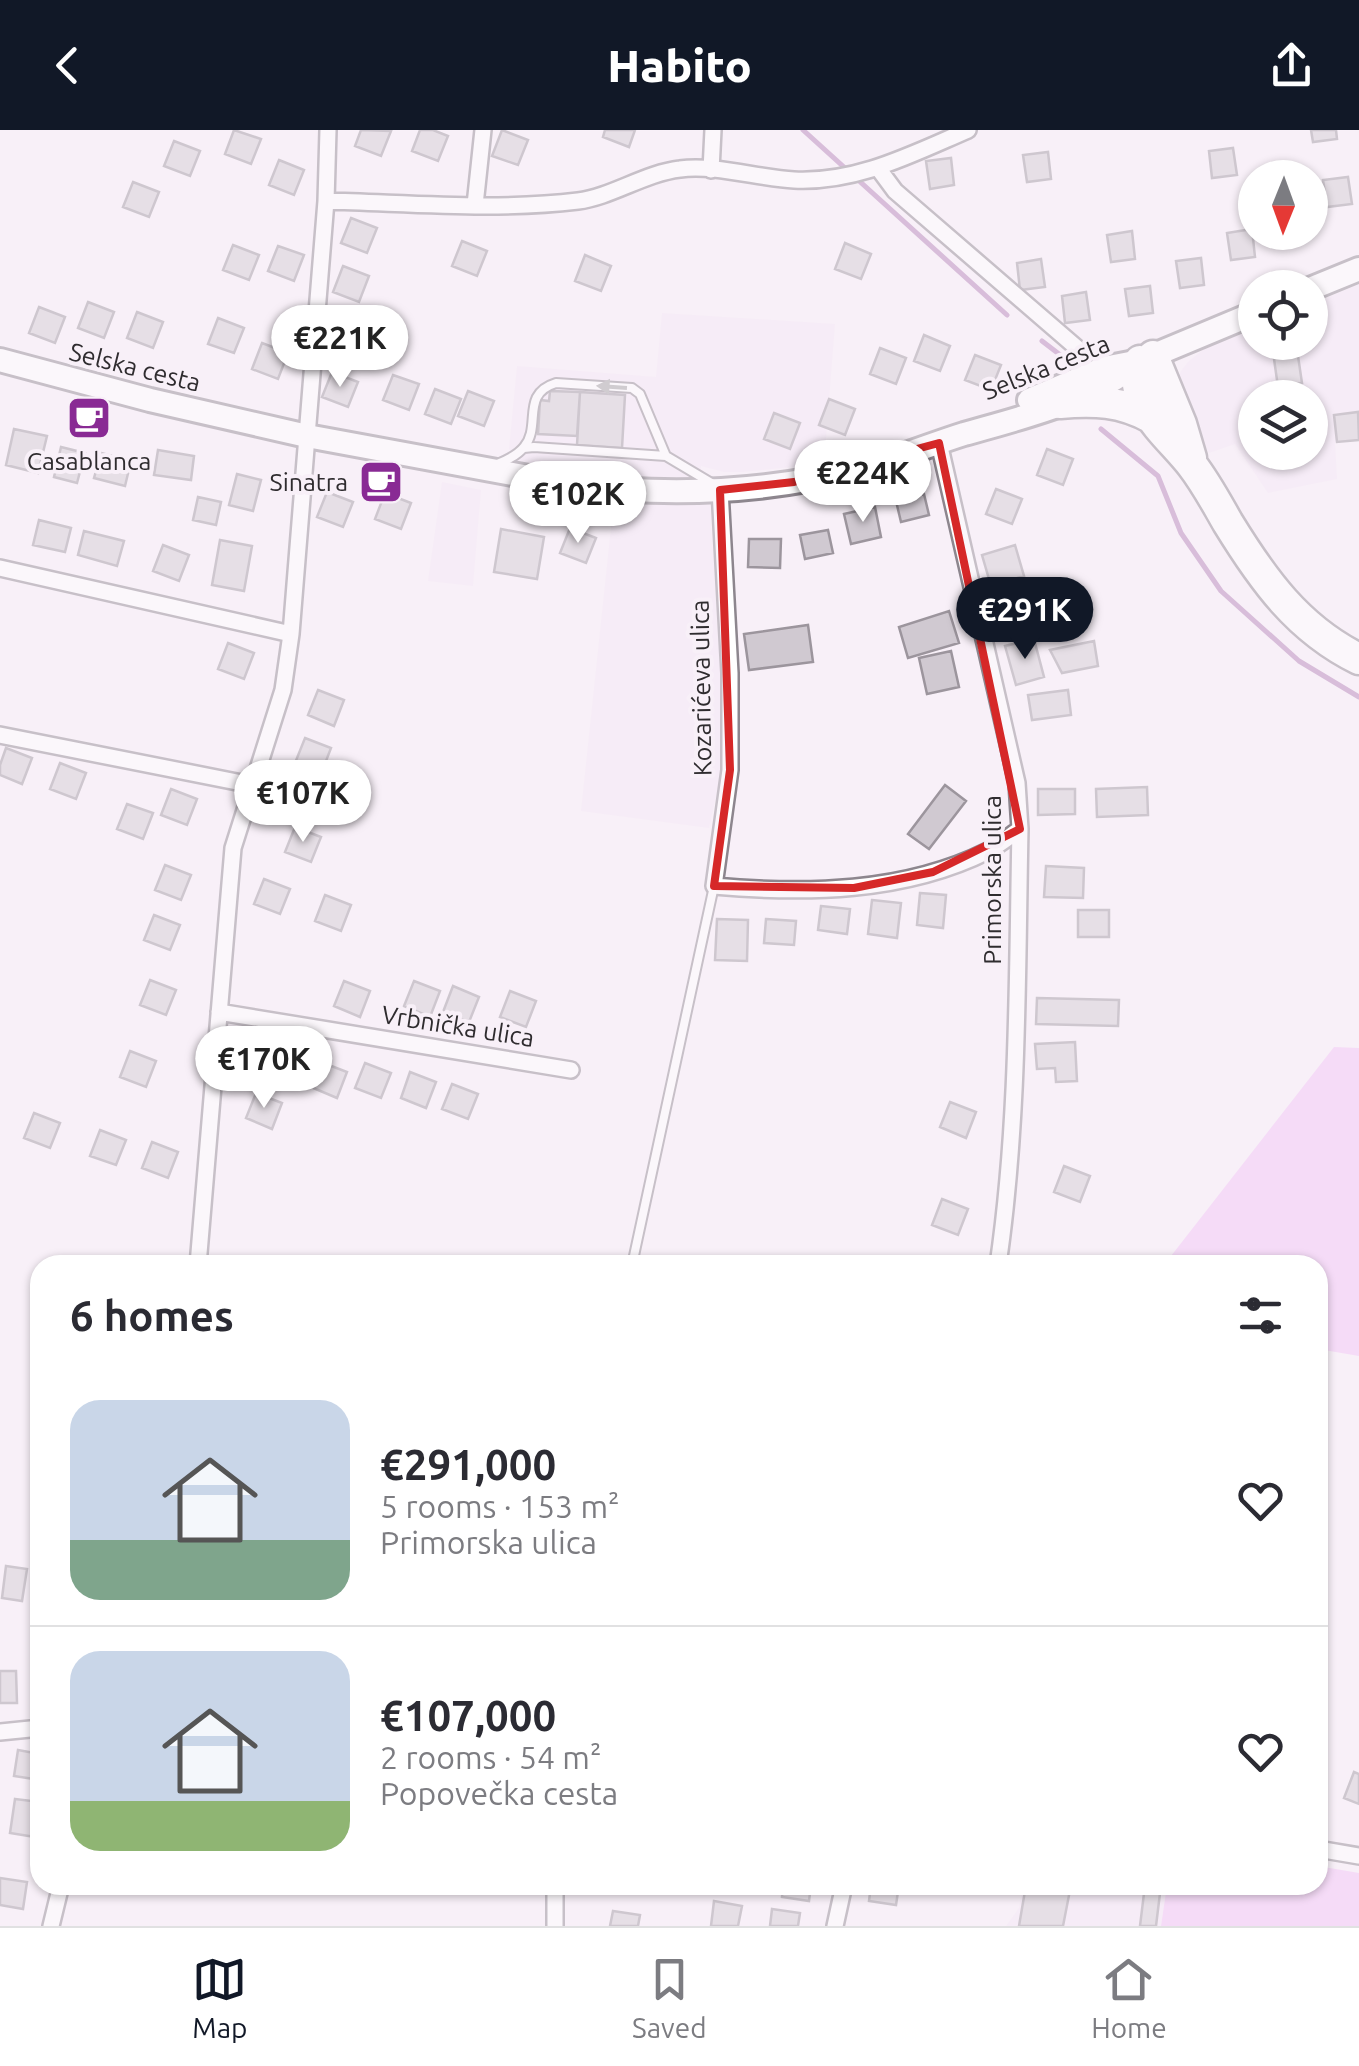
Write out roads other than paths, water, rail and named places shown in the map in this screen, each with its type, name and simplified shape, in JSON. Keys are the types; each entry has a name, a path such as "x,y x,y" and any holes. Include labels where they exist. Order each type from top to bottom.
{"highway":[{"path":"1146,358 1136,379 1144,405 1192,466 1245,551 1280,598 1320,637 1359,659"},
{"path":"1146,358 1181,424 1192,466"},
{"path":"1060,404 1112,402 1152,418"}],"main road":[{"path":"1328,282 1359,269"},
{"path":"1146,358 1238,319"},
{"name":"Selska cesta","path":"0,360 307,436 608,489 678,491 794,482 862,468 1060,404 1109,383 1146,358"},
{"name":"Selska cesta","path":"964,434 1090,373 1146,358"}],"street":[{"path":"199,1255 233,848 283,690 291,634 326,201 328,130"},
{"path":"475,205 483,130"},
{"path":"712,170 713,130"},
{"path":"326,201 524,206 584,201 642,178 682,168 796,180 838,177 871,171 968,130"},
{"path":"871,171 1077,348"},
{"name":"Primorska ulica","path":"939,443 1017,783 1020,830 1013,1122 999,1255"},
{"name":"Kozarićeva ulica","path":"714,886 730,770 730,673 720,490"},
{"path":"0,568 291,634"},
{"path":"0,735 252,785"},
{"path":"714,886 772,891 854,888 933,872 988,850 1020,830"},
{"name":"Vrbnička ulica","path":"218,1012 571,1070"},
{"path":"0,1732 30,1729"},
{"path":"1328,1851 1359,1856"},
{"path":"51,1926 58,1895"},
{"path":"554,1895 555,1926"},
{"path":"835,1926 842,1895"}],"lane":[{"path":"486,470 524,448 535,400 539,392 556,382 632,388 640,394 666,456"},
{"path":"524,448 666,456 720,490"},
{"path":"634,1255 714,886"}],"waterway":[{"path":"803,130 1007,315"},
{"path":"1042,341 1072,364"},
{"path":"1101,429 1158,476 1181,533 1221,591 1299,661 1359,697"}],"place":[{"name":"Casablanca","path":"89,418"},
{"name":"Sinatra","path":"381,482"}]}
